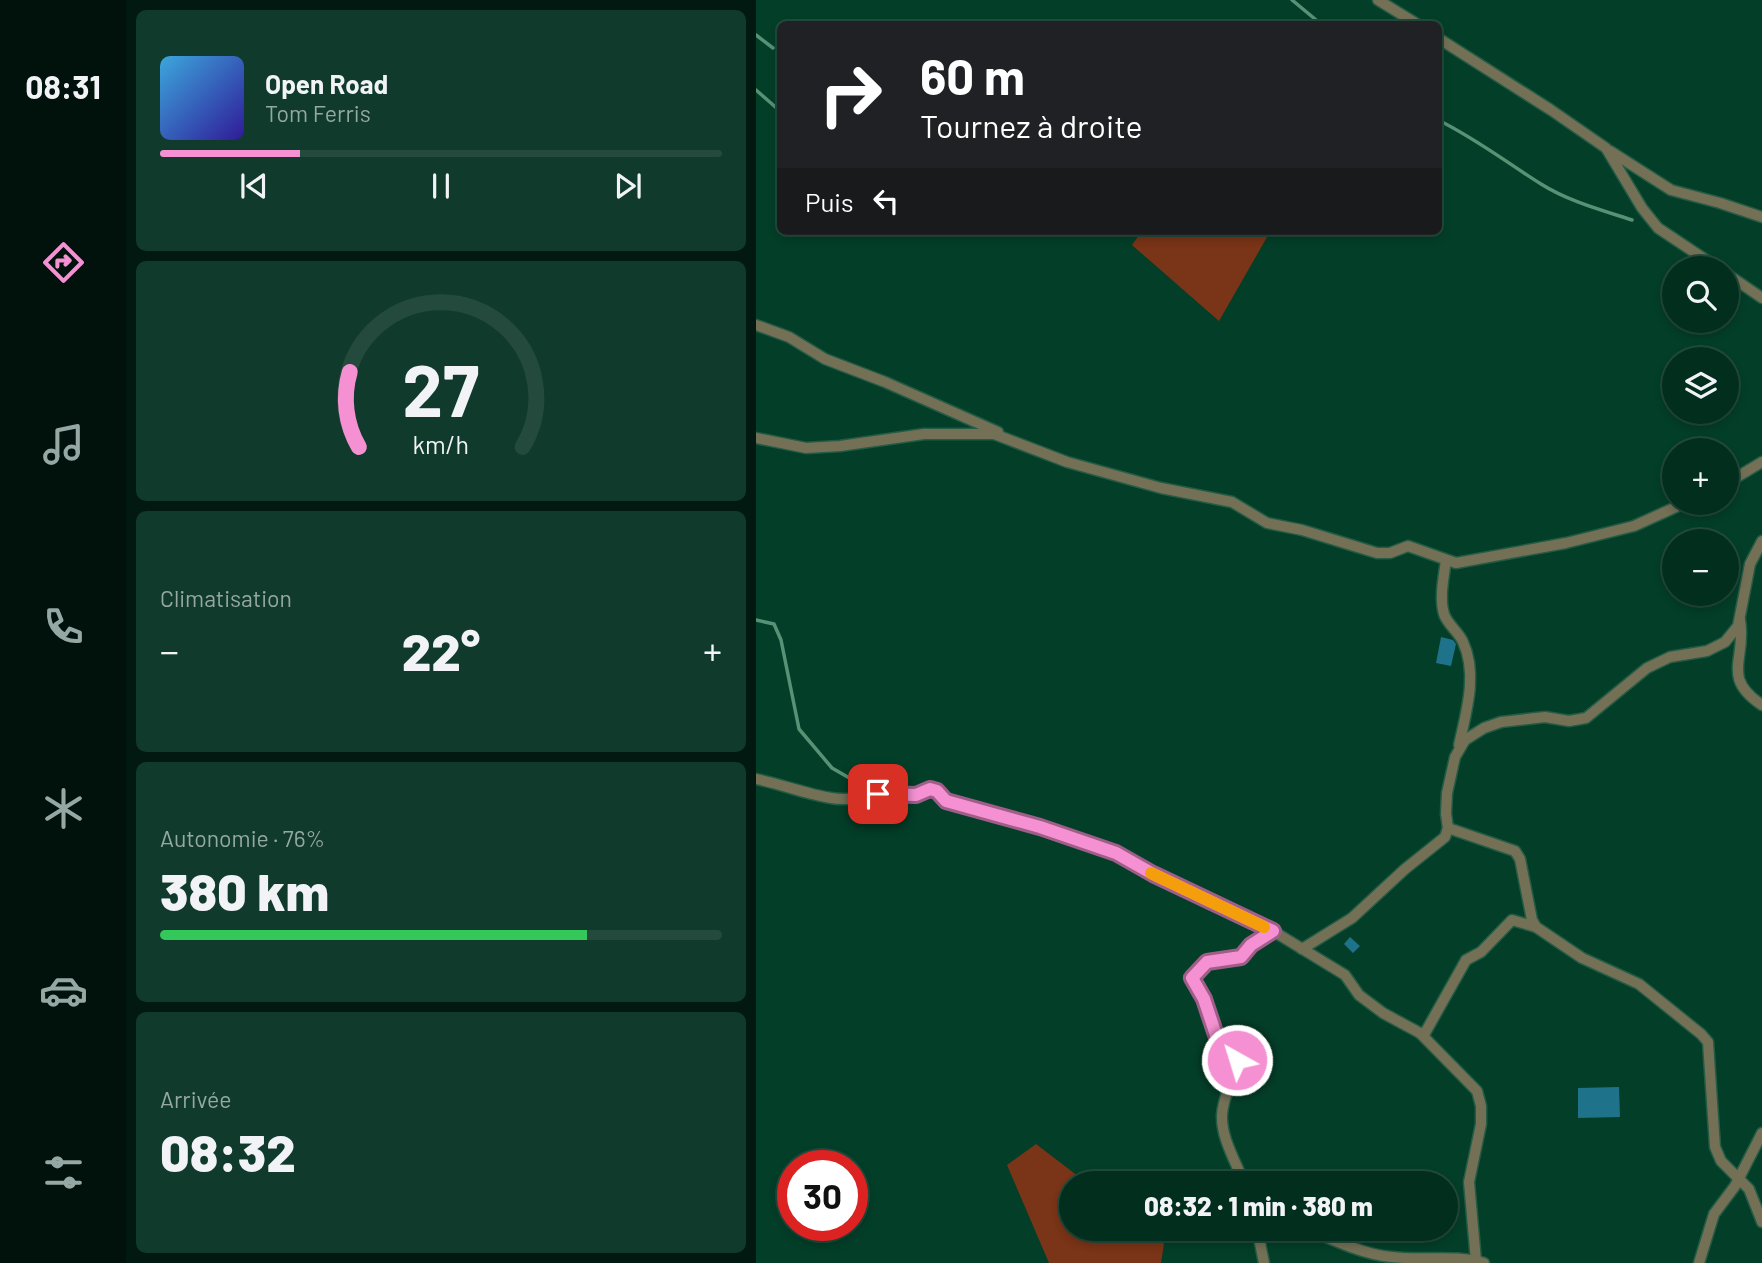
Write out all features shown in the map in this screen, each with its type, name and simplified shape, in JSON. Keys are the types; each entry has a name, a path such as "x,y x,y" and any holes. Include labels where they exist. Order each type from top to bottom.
{"street":[{"path":"1378,0 1412,21"},
{"path":"1442,41 1671,190 1762,217"},
{"path":"1606,148 1642,208 1658,229 1700,256"},
{"path":"1739,282 1762,298"},
{"path":"756,325 789,337 825,359 885,382 1067,462 1161,488 1232,502 1267,523 1377,553 1391,553 1408,546 1456,563 1467,562 1487,556 1566,543 1634,526 1662,513"},
{"path":"756,438 806,448 924,434 994,434 1017,441"},
{"path":"1739,476 1762,462"},
{"path":"1459,749 1465,740 1484,728 1501,722 1545,717 1569,721 1586,718 1647,668 1670,657 1707,651 1725,642 1738,626 1750,564 1762,541"},
{"path":"1302,949 1352,918 1445,836 1448,828 1447,793 1470,697 1469,667 1463,642 1444,615 1443,580 1446,560"},
{"path":"1740,616 1743,634 1737,674 1742,689 1762,705"},
{"path":"756,779 830,798 848,799 878,794 916,795 930,789 937,791 946,801 1040,827 1116,853 1153,874 1273,931 1345,975 1359,995 1382,1013 1420,1033 1477,1091 1481,1124 1469,1182 1480,1262 1468,1258 1389,1257 1335,1241"},
{"path":"1448,828 1515,851 1520,859 1532,920 1536,927"},
{"path":"1420,1033 1425,1033 1466,960 1480,952 1512,920 1536,927 1582,958 1639,984 1701,1034 1707,1042 1715,1147 1721,1161 1739,1177 1753,1196 1762,1222"},
{"path":"1239,1171 1225,1133 1222,1116 1225,1096 1237,1060 1237,1049 1235,1045 1216,1035 1204,999 1192,978 1207,962 1241,957 1251,945 1273,931"},
{"path":"1699,1263 1714,1214 1739,1177 1762,1133"},
{"path":"1260,1241 1264,1263"}],"shaded area":[{"path":"1139,235 1268,235 1219,321 1132,245"},
{"path":"1036,1144 1071,1171 1059,1171 1059,1241 1160,1241 1164,1244 1161,1263 1049,1263 1007,1165"}],"building":[{"path":"1441,637 1453,640 1456,644 1451,666 1436,663"},
{"path":"1350,937 1360,946 1353,953 1344,944"},
{"path":"1619,1087 1620,1117 1578,1118 1578,1088"}],"waterway":[{"path":"1292,0 1317,21"},
{"path":"756,35 773,48"},
{"path":"756,90 777,108"},
{"path":"1442,122 1551,190 1585,205 1632,220"},
{"path":"756,620 774,624 781,640 799,729 832,768 872,791"}],"slow traffic":[{"path":"1151,873 1264,927"}],"route":[{"path":"878,794 916,795 930,789 937,791 946,801 1065,835 1116,853 1153,874 1273,931 1251,945 1241,957 1207,962 1192,978 1204,999 1212,1029 1216,1035 1235,1045 1237,1060"}]}
